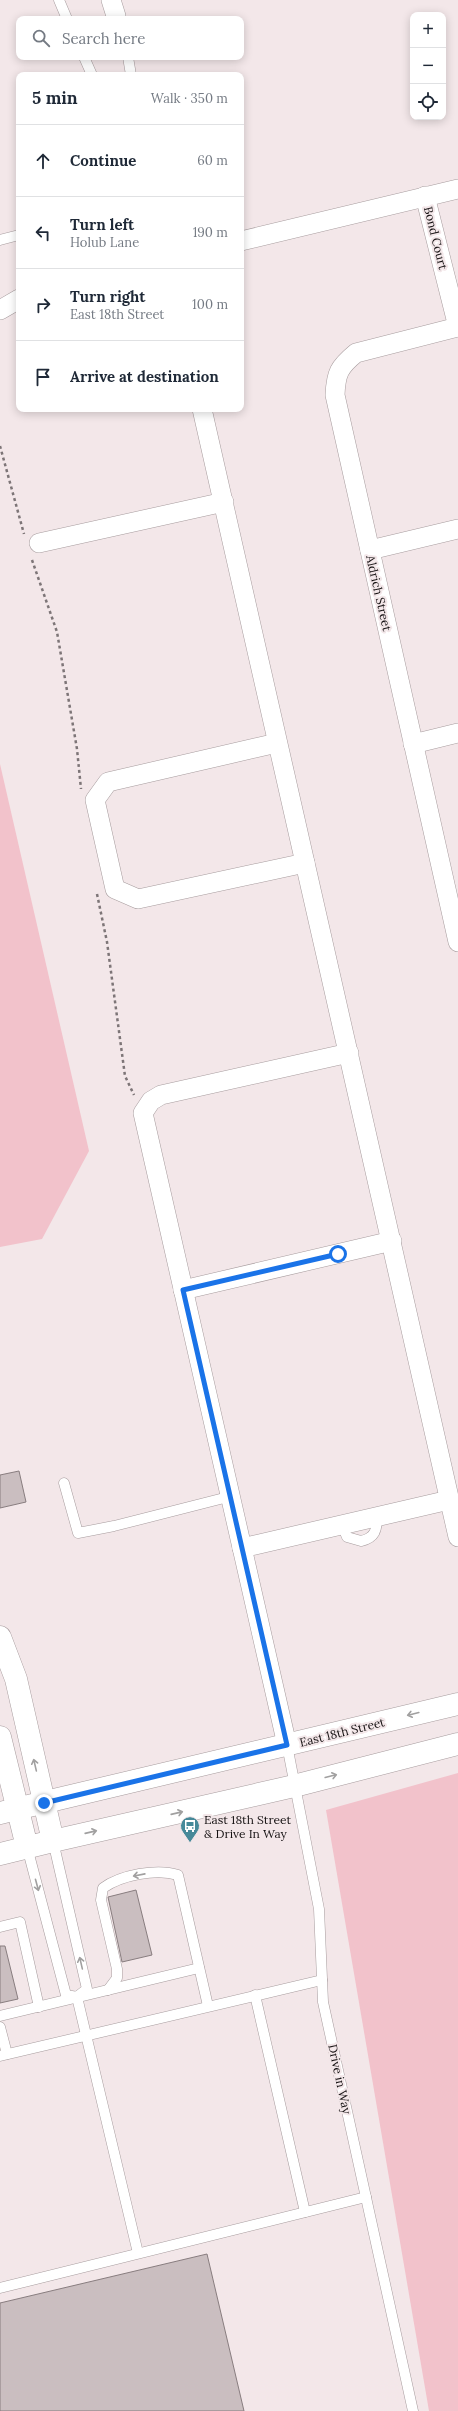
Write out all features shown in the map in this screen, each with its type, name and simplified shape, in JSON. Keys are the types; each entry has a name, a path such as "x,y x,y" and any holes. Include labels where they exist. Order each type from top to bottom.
{"main road":[{"path":"0,1637 16,1680 53,1841"},
{"name":"East 18th Street","path":"8,1811 458,1704"},
{"path":"0,1737 8,1811 27,1847"},
{"path":"0,1854 294,1786 458,1744"}],"street":[{"path":"244,240 458,189"},
{"name":"Bond Court","path":"425,196 458,327"},
{"path":"0,310 16,301"},
{"name":"Aldrich Street","path":"458,327 356,353 343,364 336,377 335,395 458,942"},
{"path":"203,412 458,1537"},
{"path":"32,541 224,502"},
{"path":"370,550 458,529"},
{"path":"413,744 458,733"},
{"path":"277,743 108,782 95,800 115,889 138,899 305,863"},
{"path":"287,1745 242,1548 232,1496 143,1113 151,1101 161,1095 349,1053"},
{"path":"183,1290 392,1241"},
{"path":"242,1548 449,1500"}],"lane":[{"path":"59,0 66,16"},
{"path":"85,60 91,72"},
{"path":"128,60 130,72"},
{"path":"0,240 16,237"},
{"path":"64,1483 78,1533 114,1526 232,1496"},
{"name":"Drive in Way","path":"287,1745 319,1909 323,2002 413,2411"},
{"path":"53,1841 87,1989 77,1997"},
{"path":"27,1847 66,1994 77,1997"},
{"path":"108,1990 117,1978 117,1970 101,1900 103,1888 124,1878 152,1873 169,1872 178,1875 208,2006"},
{"path":"0,1927 20,1922 39,2007"},
{"path":"0,2016 199,1968"},
{"path":"0,2027 3,2055 322,1980"},
{"path":"255,1995 305,2212"},
{"path":"77,1997 138,2253"},
{"path":"0,2288 366,2197"}],"path":[{"path":"0,446 32,541"}],"shaded area":[{"path":"0,764 89,1151 42,1239 0,1247"},
{"path":"458,1773 458,2411 429,2411 326,1810"}],"building":[{"path":"19,1471 26,1502 0,1508 0,1475"},
{"path":"136,1890 152,1955 122,1962 108,1897"},
{"path":"0,1946 5,1946 18,1999 0,2003"},
{"path":"207,2254 244,2411 0,2411 0,2303"}],"place":[{"name":"East 18th Street & Drive In Way","path":"190,1843"}],"route":[{"path":"44,1803 287,1745 242,1548 232,1496 183,1290 338,1254"}]}
